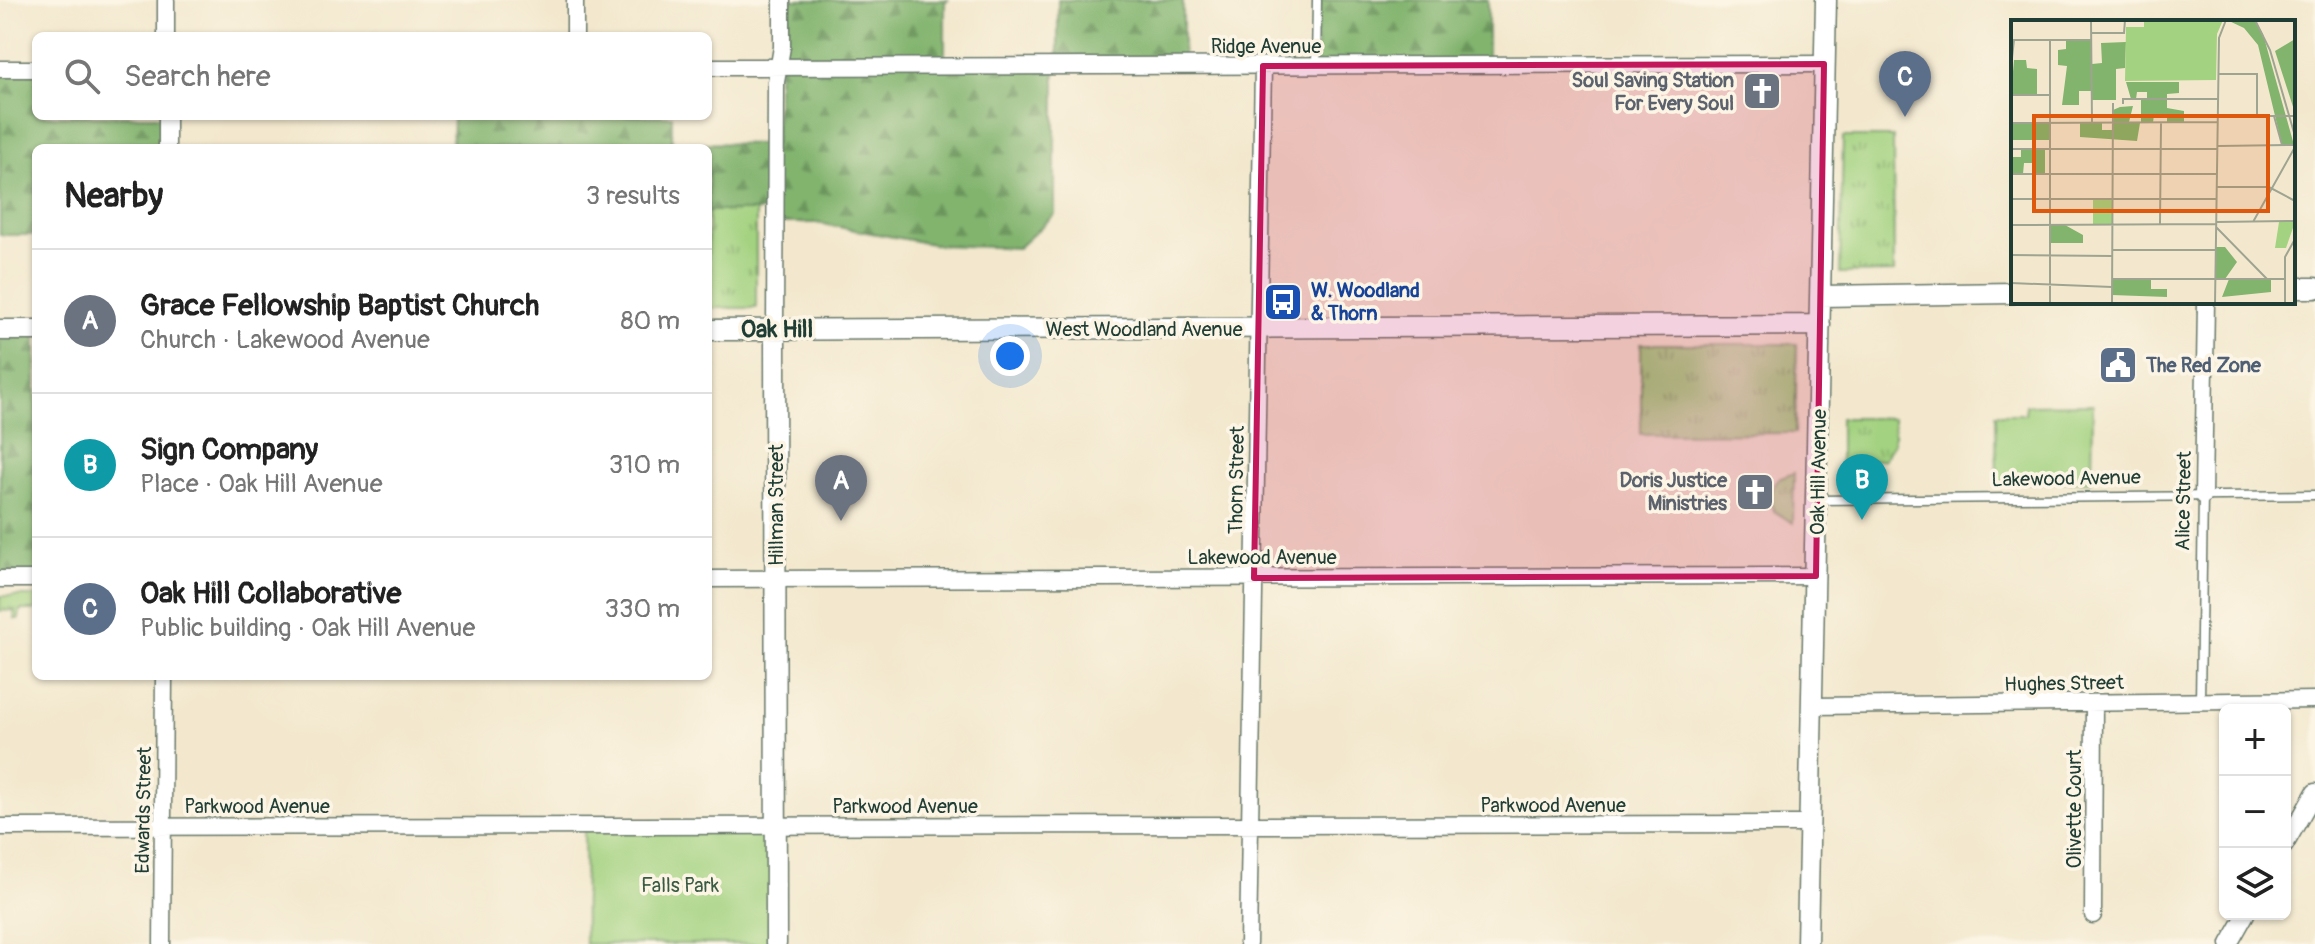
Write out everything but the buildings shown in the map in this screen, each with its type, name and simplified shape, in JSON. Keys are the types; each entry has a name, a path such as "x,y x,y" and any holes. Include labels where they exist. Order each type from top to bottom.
{"street":[{"path":"166,0 166,32"},
{"path":"575,0 575,32"},
{"name":"Hillman Street","path":"776,944 776,82 780,67 782,0"},
{"name":"Oak Hill Avenue","path":"1807,944 1826,0"},
{"name":"Ridge Avenue","path":"712,67 1824,64"},
{"name":"Thorn Street","path":"1248,944 1263,66"},
{"path":"0,69 32,69"},
{"path":"167,120 167,144"},
{"path":"1821,296 2011,293"},
{"name":"Alice Street","path":"2203,496 2206,304"},
{"name":"West Woodland Avenue","path":"712,330 1820,325"},
{"path":"0,330 32,330"},
{"name":"Lakewood Avenue","path":"712,579 1816,576"},
{"path":"0,579 32,579"},
{"name":"Edwards Street","path":"162,944 164,680"},
{"name":"Hughes Street","path":"1813,706 2315,700"},
{"name":"Olivette Court","path":"2093,915 2094,703"},
{"path":"2291,834 2315,792"},
{"name":"Parkwood Avenue","path":"0,827 1811,824"},
{"path":"2229,944 2243,920"}],"lane":[{"path":"1316,66 1317,0"},
{"name":"Lakewood Avenue","path":"1818,500 2315,495"},
{"name":"Alice Street","path":"2200,701 2203,496"}],"highlighted area":[{"path":"1824,64 1816,576 1254,578 1263,66"}],"green space":[{"path":"782,0 948,0 945,3 945,66 1055,66 1055,214 1018,248 938,245 816,223 775,223 775,211 712,211 712,144 452,144 453,120 672,120 672,143 775,144"},
{"path":"1058,0 1183,0 1183,66 1058,66"},
{"path":"1317,0 1488,0 1488,65 1316,66"},
{"path":"0,69 32,69 32,120 167,120 167,144 32,144 32,235 0,235"},
{"path":"1843,137 1893,137 1894,272 1840,273"},
{"path":"712,211 756,211 756,308 712,308"},
{"path":"0,330 32,330 32,579 0,579"},
{"path":"1641,344 1797,344 1795,433 1641,434"},
{"path":"2093,404 2092,481 1997,483 1996,414 2025,414 2026,405"},
{"path":"1840,418 1894,418 1894,442 1884,460 1862,460 1862,489 1840,489"},
{"path":"1794,473 1793,523 1774,511 1770,494 1778,479"},
{"path":"0,596 32,596 32,610 20,610 19,619 15,619 14,610 0,611"},
{"name":"Falls Park","path":"584,826 776,826 776,944 585,944"}],"place":[{"name":"Soul Saving Station For Every Soul","path":"1762,91"},
{"name":"Oak Hill Collaborative","path":"1905,117"},
{"name":"W. Woodland & Thorn","path":"1283,302"},
{"name":"The Red Zone","path":"2118,365"},
{"name":"Doris Justice Ministries","path":"1755,492"},
{"name":"Sign Company","path":"1862,520"},
{"name":"Grace Fellowship Baptist Church","path":"841,521"}],"district":[{"name":"Oak Hill","path":"777,329"}]}
